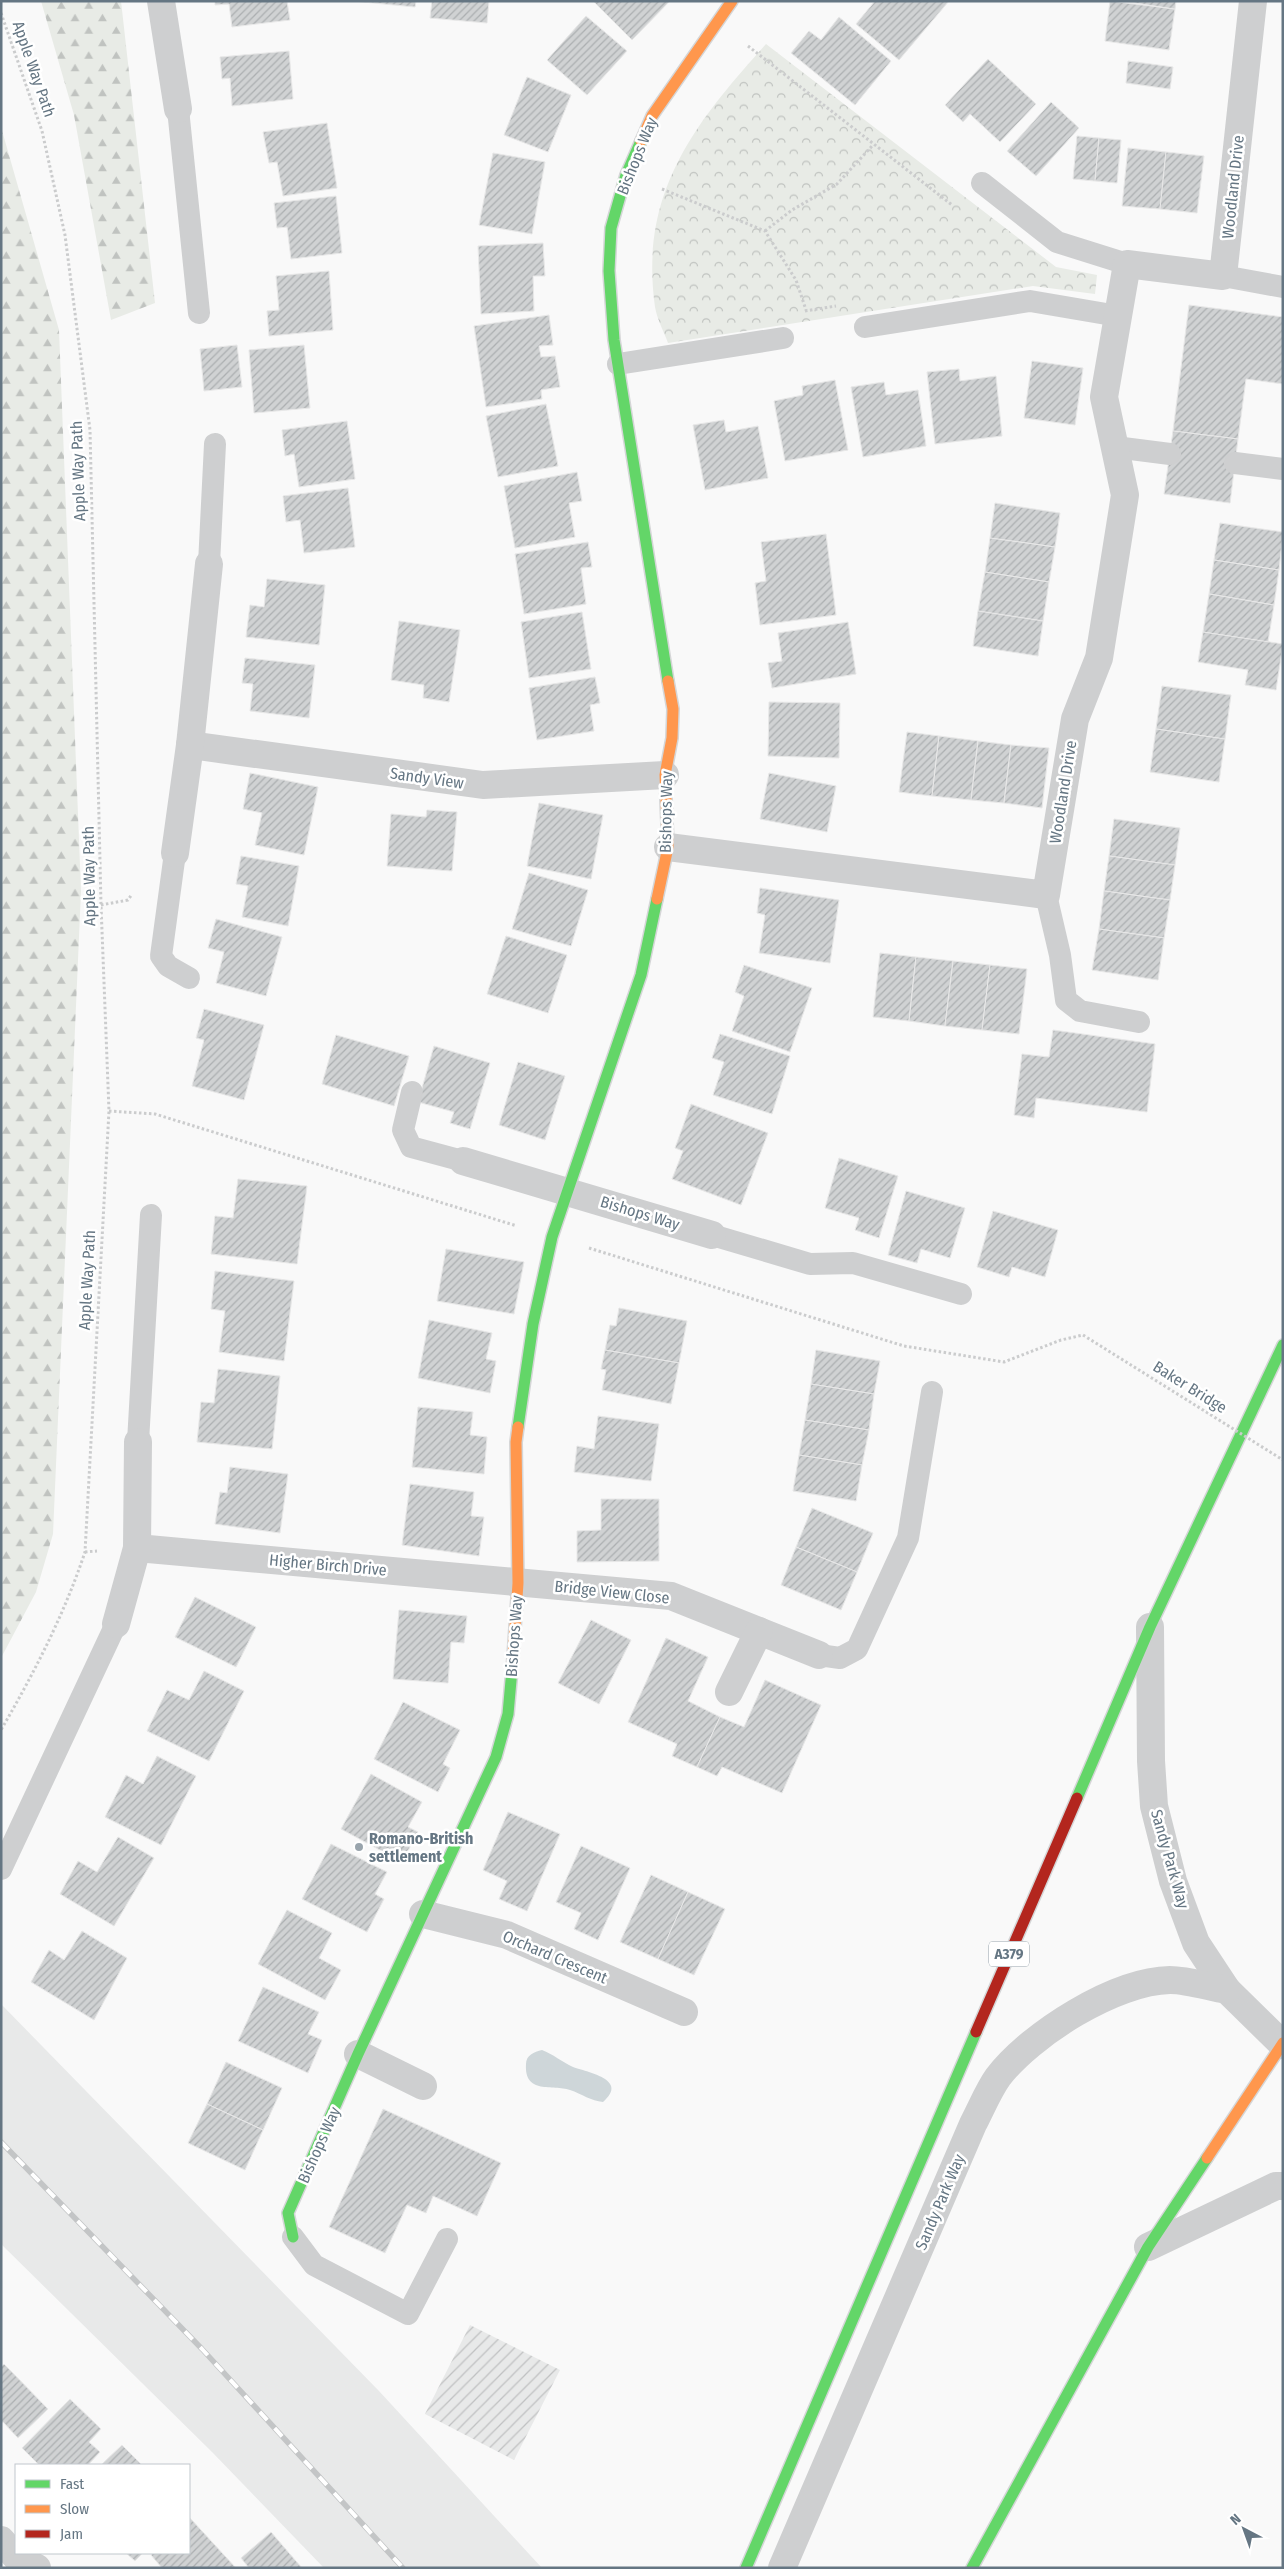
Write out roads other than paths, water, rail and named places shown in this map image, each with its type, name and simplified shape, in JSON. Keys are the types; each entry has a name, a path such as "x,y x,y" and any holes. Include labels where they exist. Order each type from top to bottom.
{"street":[{"path":"161,1 178,109"},
{"name":"Bishops Way","path":"293,2237 288,2213 358,2054 496,1758 508,1714 518,1583 516,1442 533,1324 552,1237 641,975 668,847 665,775 672,738 673,709 614,340 609,271 612,228 626,175 652,116 732,1"},
{"name":"Woodland Drive","path":"1223,276 1253,1"},
{"path":"1127,264 1223,276"},
{"name":"Woodland Drive","path":"1046,895 1075,720 1099,658 1125,495 1104,397 1127,264"},
{"path":"175,853 190,745 208,564"},
{"name":"Sandy View","path":"190,745 483,785 665,775"},
{"path":"668,847 1046,895"},
{"name":"Bishops Way","path":"463,1161 712,1235"},
{"name":"A379","path":"746,2568 1150,1627 1283,1345"},
{"path":"116,1624 137,1548 138,1442"},
{"name":"Higher Birch Drive","path":"137,1548 518,1583"},
{"name":"Bridge View Close","path":"518,1583 671,1596 819,1655"},
{"name":"Sandy Park Way","path":"1150,1627 1151,1761 1154,1806 1158,1831 1173,1881 1196,1943 1227,1990 1282,2044"},
{"path":"729,1692 759,1631"},
{"name":"Orchard Crescent","path":"423,1914 507,1935 684,2012"},
{"name":"Sandy Park Way","path":"782,2568 969,2133 997,2078 1021,2050 1074,2012 1143,1984 1171,1980 1227,1990"},
{"path":"972,2568 1148,2247 1282,2044"},
{"path":"358,2054 423,2086"},
{"path":"1148,2247 1220,2211 1276,2186 1283,2186"},
{"path":"1,2540 16,2557 37,2568"}],"lane":[{"path":"178,109 199,314"},
{"path":"982,183 1056,242 1127,264"},
{"path":"1223,276 1283,288"},
{"path":"865,327 1030,301 1118,316"},
{"path":"618,364 783,338"},
{"path":"208,564 215,444"},
{"path":"1115,447 1170,454"},
{"path":"1235,463 1283,469"},
{"path":"175,853 161,956 168,966 189,978"},
{"path":"1046,895 1060,956 1066,1000 1080,1011 1139,1022"},
{"path":"412,1092 403,1130 411,1148 463,1161"},
{"path":"138,1442 151,1215"},
{"path":"712,1235 810,1264 853,1263 961,1294"},
{"path":"819,1655 840,1658 857,1649 908,1538 932,1392"},
{"path":"1,1869 116,1624"},
{"path":"293,2237 314,2265 408,2314 447,2239"}],"railway":[{"path":"1,2142 202,2349 403,2568"}],"place":[{"name":"Romano-British settlement","path":"359,1847"}]}
